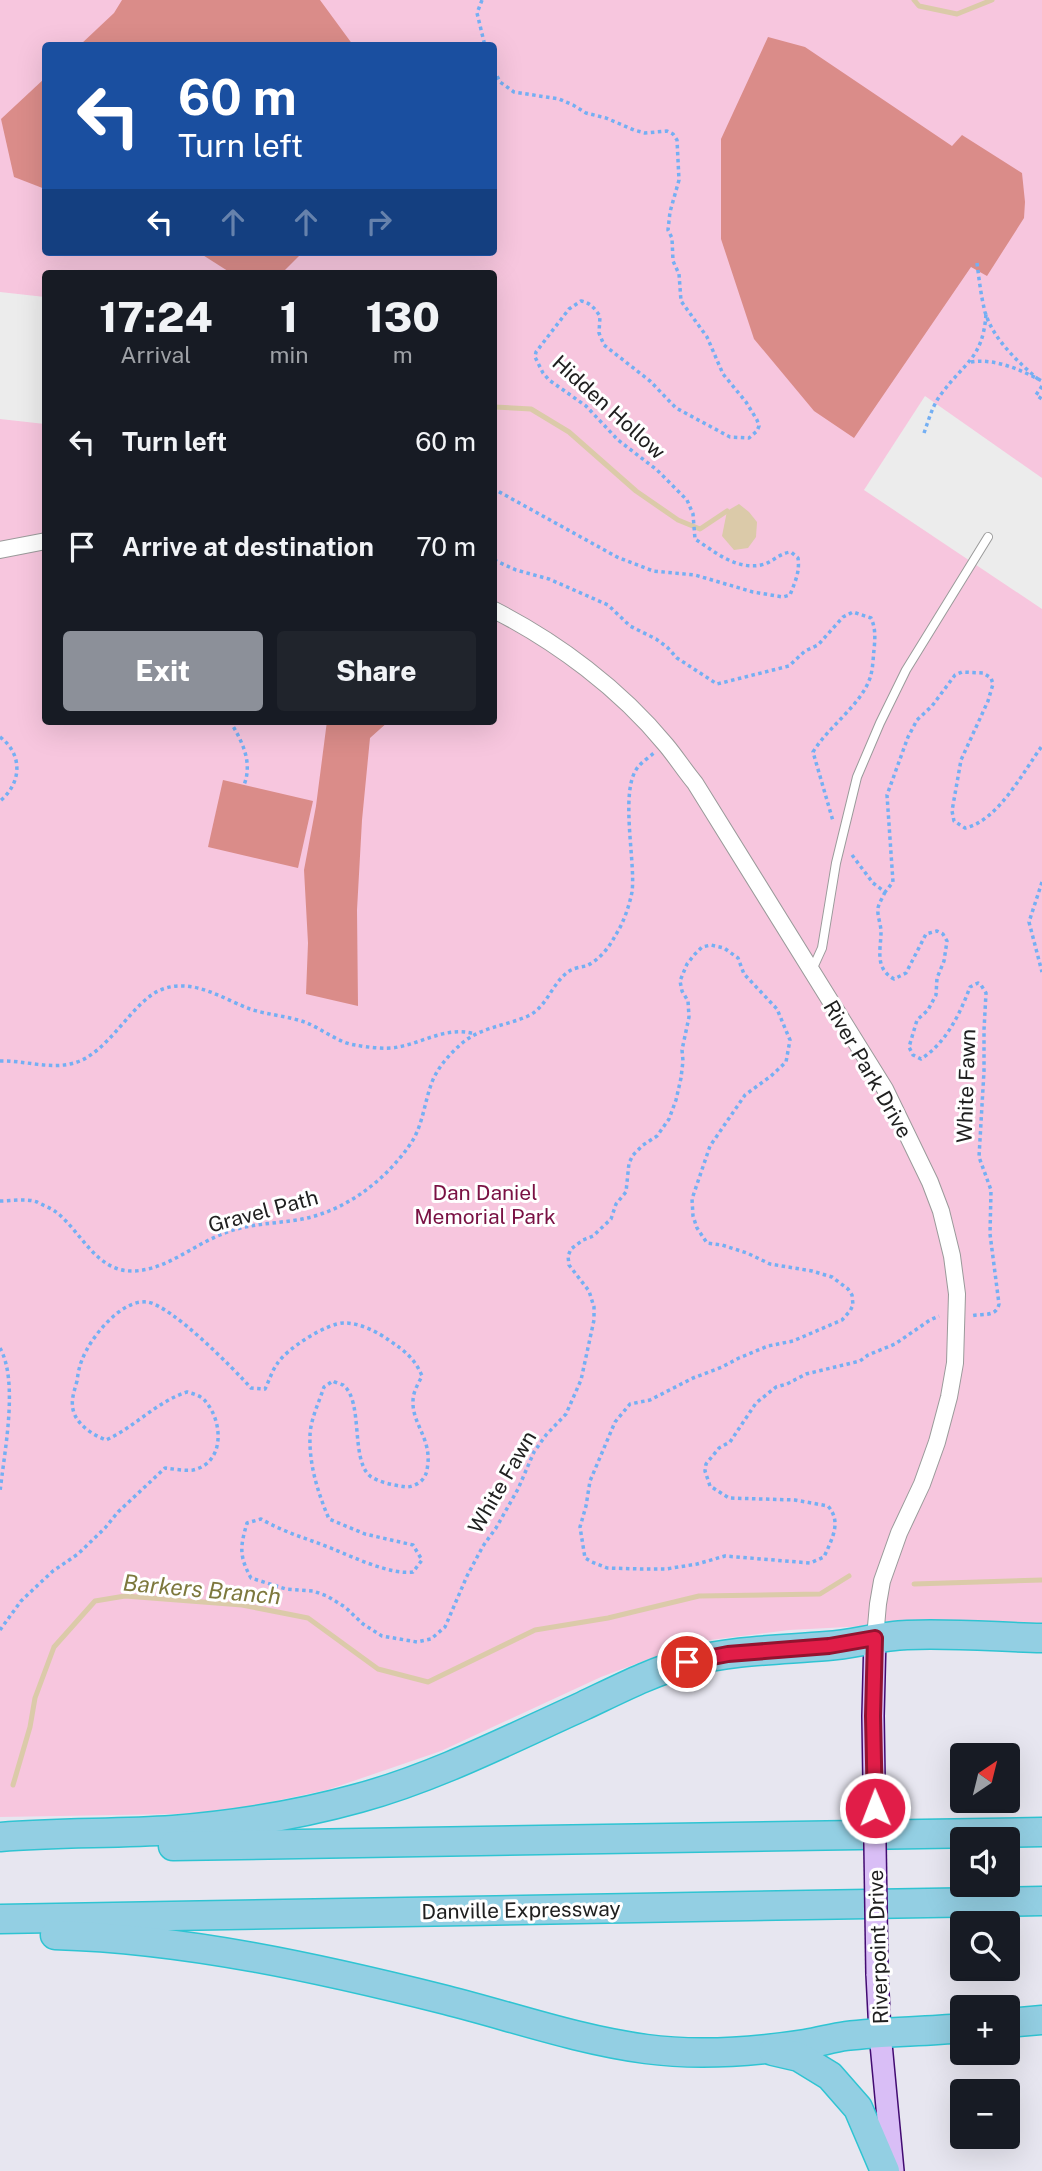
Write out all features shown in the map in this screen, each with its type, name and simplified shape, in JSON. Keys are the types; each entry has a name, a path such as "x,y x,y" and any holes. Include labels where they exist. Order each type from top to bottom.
{"highway":[{"path":"0,1837 42,1833 171,1830 234,1824 306,1812 360,1798 414,1779 513,1738 648,1676 687,1662 728,1654 829,1646 908,1635 1042,1638"},
{"path":"0,1849 1042,1832"},
{"name":"Danville Expressway","path":"0,1919 1042,1901"},
{"path":"0,1935 86,1936 183,1946 318,1969 586,2039 648,2049 694,2052 760,2048 880,2033 950,2029"},
{"path":"1020,2022 1042,2020"},
{"path":"760,2048 799,2057 830,2076 858,2108 885,2171"}],"street":[{"path":"0,550 42,542"},
{"name":"River Park Drive","path":"497,612 567,654 619,697 665,744 701,793 885,1089 930,1182 941,1211 952,1256 957,1294 956,1363 950,1397 937,1442 883,1581 875,1638"},
{"name":"Riverpoint Drive","path":"875,1638 873,1716 877,1974 893,2171"}],"lane":[{"path":"811,973 822,948 842,838 857,777 912,659 988,537"}],"path":[{"path":"482,0 477,13 484,42"},
{"name":"Hidden Hollow","path":"497,76 500,82 514,92 559,99 586,113 634,130 645,133 667,131 677,140 679,180 668,230 672,238 673,261 679,274 681,301 707,337 723,374 746,401 757,420 757,431 749,438 730,438 676,408 650,381 604,345 599,334 600,316 587,303 581,301 569,309 535,356 549,380 586,406 618,440 657,470 687,500 693,514 695,539 738,565 762,565 791,552 798,558 799,568 790,595 783,597 753,592 695,575 653,571 617,557 497,491"},
{"path":"924,433 935,403 971,362 985,331 986,314 977,263"},
{"path":"986,314 1012,354 1041,382"},
{"path":"971,362 982,360 995,363 1041,382"},
{"path":"1041,382 1036,395 1042,399"},
{"path":"497,561 549,579 608,605 630,626 656,639 677,658 717,684 789,666 805,651 818,645 843,617 853,612 871,618 875,639 870,678 858,699 821,739 813,752 831,817 873,883 886,892 893,882 887,795 917,720 932,706 955,675 962,672 983,673 991,678 993,684 961,760 952,811 954,821 965,828 992,815 1042,746"},
{"path":"232,725 246,756 248,775 244,785"},
{"path":"0,737 12,749 17,766 15,784 0,800"},
{"name":"Gravel Path","path":"0,1201 33,1201 55,1212 108,1264 122,1270 134,1271 161,1266 221,1234 263,1223 300,1219 336,1208 355,1198 371,1187 408,1149 417,1134 432,1083 440,1067 462,1043 475,1034 529,1016 541,1007 570,970 600,957 615,938 632,891 629,805 632,780 637,768 665,744"},
{"path":"1042,882 1029,922 1042,972"},
{"name":"White Fawn","path":"0,1630 21,1601 53,1571 78,1554 165,1468 192,1470 212,1458 218,1443 219,1427 216,1418 206,1401 187,1392 153,1408 124,1431 106,1440 79,1423 73,1411 72,1401 82,1359 96,1335 130,1305 148,1302 169,1312 225,1361 251,1388 265,1389 277,1363 287,1352 310,1336 339,1323 365,1327 407,1352 417,1363 422,1376 413,1401 415,1415 429,1452 426,1474 421,1482 410,1488 377,1481 367,1473 360,1454 351,1395 343,1385 333,1381 324,1387 310,1434 313,1472 329,1519 365,1534 413,1545 422,1560 413,1572 404,1573 351,1558 261,1520 247,1523 242,1541 242,1562 251,1578 286,1589 313,1591 327,1596 382,1636 417,1642 431,1639 445,1627 467,1576 518,1489 534,1452 566,1414 581,1380 594,1320 594,1307 589,1292 569,1265 570,1249 593,1236 611,1219 616,1204 626,1192 629,1163 633,1155 657,1136 669,1119 681,1078 682,1051 689,1017 688,1001 680,981 687,964 702,947 711,945 724,948 738,958 744,974 777,1009 790,1040 786,1062 745,1095 710,1146 692,1199 693,1216 707,1243 747,1253 770,1264 811,1270 832,1277 849,1289 853,1305 842,1320 832,1325 793,1341 768,1346 693,1378 650,1400 629,1404 615,1422 590,1481 580,1527 586,1558 607,1568 676,1567 725,1556 810,1563 824,1557 835,1523 835,1514 828,1506 796,1500 729,1498 710,1486 705,1471 706,1464 719,1448 730,1442 756,1403 776,1387 806,1374 860,1361 943,1315 992,1314 999,1304 990,1234 991,1190 979,1157 985,1071 986,993 978,983 971,987 960,1015 933,1052 921,1059 913,1055 909,1048 911,1034 917,1020 928,1010 936,995 937,978 944,961 947,941 943,934 937,931 926,934 906,973 894,979 889,976 883,968 878,948 881,934 878,909 886,892"},
{"name":"Gravel Path","path":"0,1061 58,1066 75,1063 89,1056 146,999 164,988 184,987 213,992 250,1009 305,1022 353,1045 396,1048 439,1033 465,1031 475,1034"},
{"path":"0,1348 7,1361 10,1392 0,1492"}],"green space":[{"name":"Dan Daniel Memorial Park","path":"0,0 1042,0 1042,1627 945,1622 789,1630 694,1642 601,1677 441,1751 327,1790 228,1811 0,1817"}],"shaded area":[{"path":"122,0 320,0 351,42 83,42 114,13"},
{"path":"768,37 805,47 952,146 962,135 1022,173 1024,218 987,276 971,267 854,438 814,411 754,339 721,239 721,139"},
{"path":"42,81 42,188 14,177 1,119"},
{"path":"204,256 299,256 285,270 226,270"},
{"path":"0,292 42,297 42,424 0,419"},
{"path":"925,396 1042,478 1042,609 864,490"},
{"path":"739,504 757,522 756,537 748,548 734,550 722,536 727,511"},
{"path":"326,725 385,725 370,738 362,820 357,910 358,1006 306,994 308,943 304,870"},
{"path":"223,780 313,801 298,868 208,847"}],"waterway":[{"path":"914,0 919,6 957,14 992,0"},
{"path":"497,407 531,409 569,432 636,491 678,520 700,529 727,511"},
{"name":"Barkers Branch","path":"13,1785 30,1727 35,1698 54,1647 95,1601 125,1596 242,1605 308,1618 378,1669 428,1682 535,1630 608,1618 699,1596 820,1594 849,1576"},
{"name":"Barkers Branch","path":"914,1584 1042,1580"}],"route":[{"path":"687,1662 728,1654 829,1646 875,1638 875,1808"}]}
